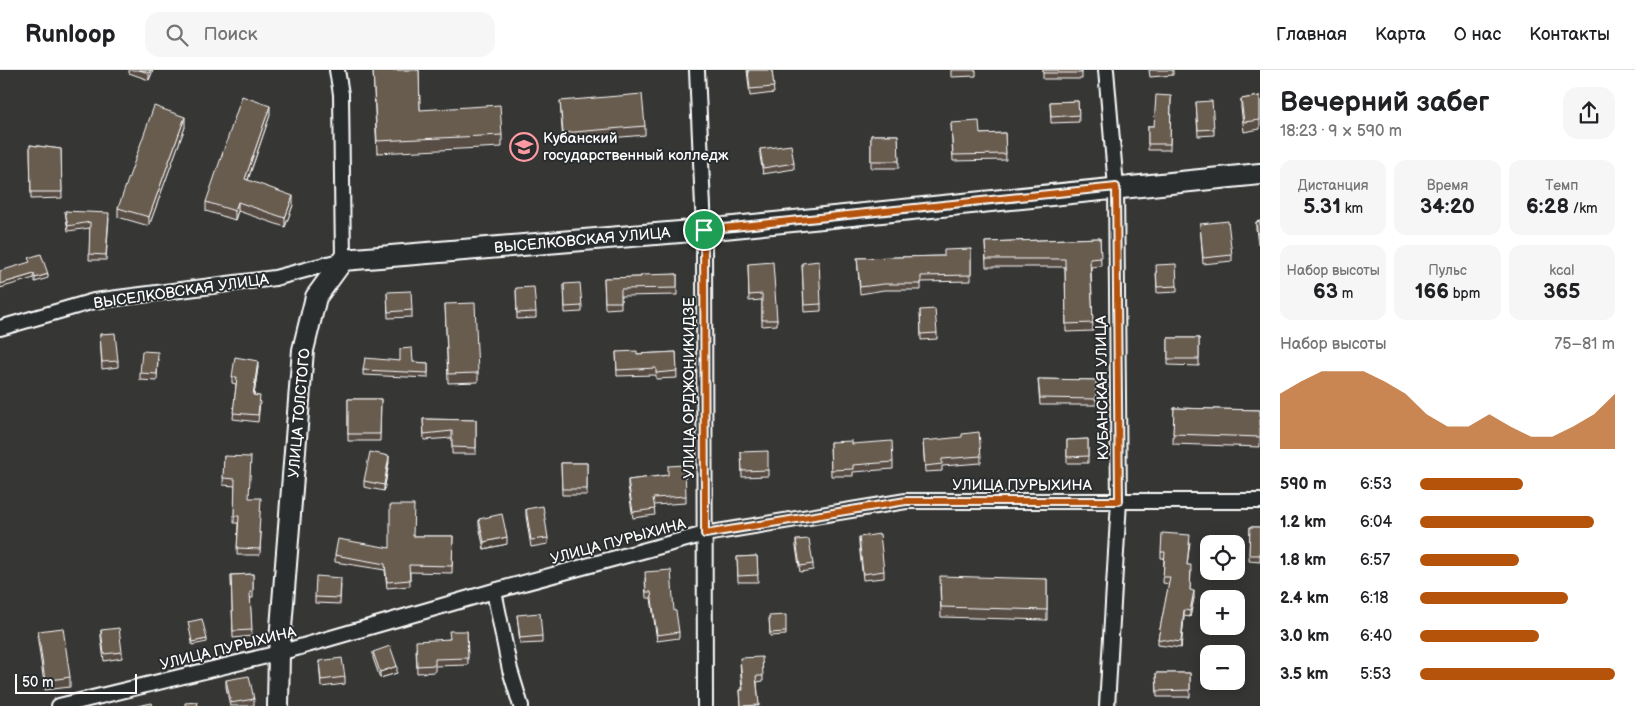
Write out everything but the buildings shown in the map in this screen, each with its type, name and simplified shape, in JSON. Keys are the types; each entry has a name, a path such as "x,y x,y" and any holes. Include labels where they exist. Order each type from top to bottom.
{"street":[{"path":"337,70 341,94 342,260"},
{"name":"УЛИЦА ОРДЖОНИКИДЗЕ","path":"697,70 704,230 705,706"},
{"name":"КУБАНСКАЯ УЛИЦА","path":"1106,70 1116,187 1119,501 1107,706"},
{"name":"ВЫСЕЛКОВСКАЯ УЛИЦА","path":"0,328 94,302 275,278 342,260 704,230 1260,174"},
{"name":"УЛИЦА ТОЛСТОГО","path":"278,706 279,653 303,350 316,297 342,260"},
{"name":"УЛИЦА ПУРЫХИНА","path":"59,706 279,653 494,591 705,534 906,501 1260,501"},
{"path":"494,591 510,670 521,706"}],"place":[{"name":"Кубанский государственный колледж","path":"524,147"}],"route":[{"path":"1116,187 1119,501 906,501 705,534 704,230 1116,187"}]}
